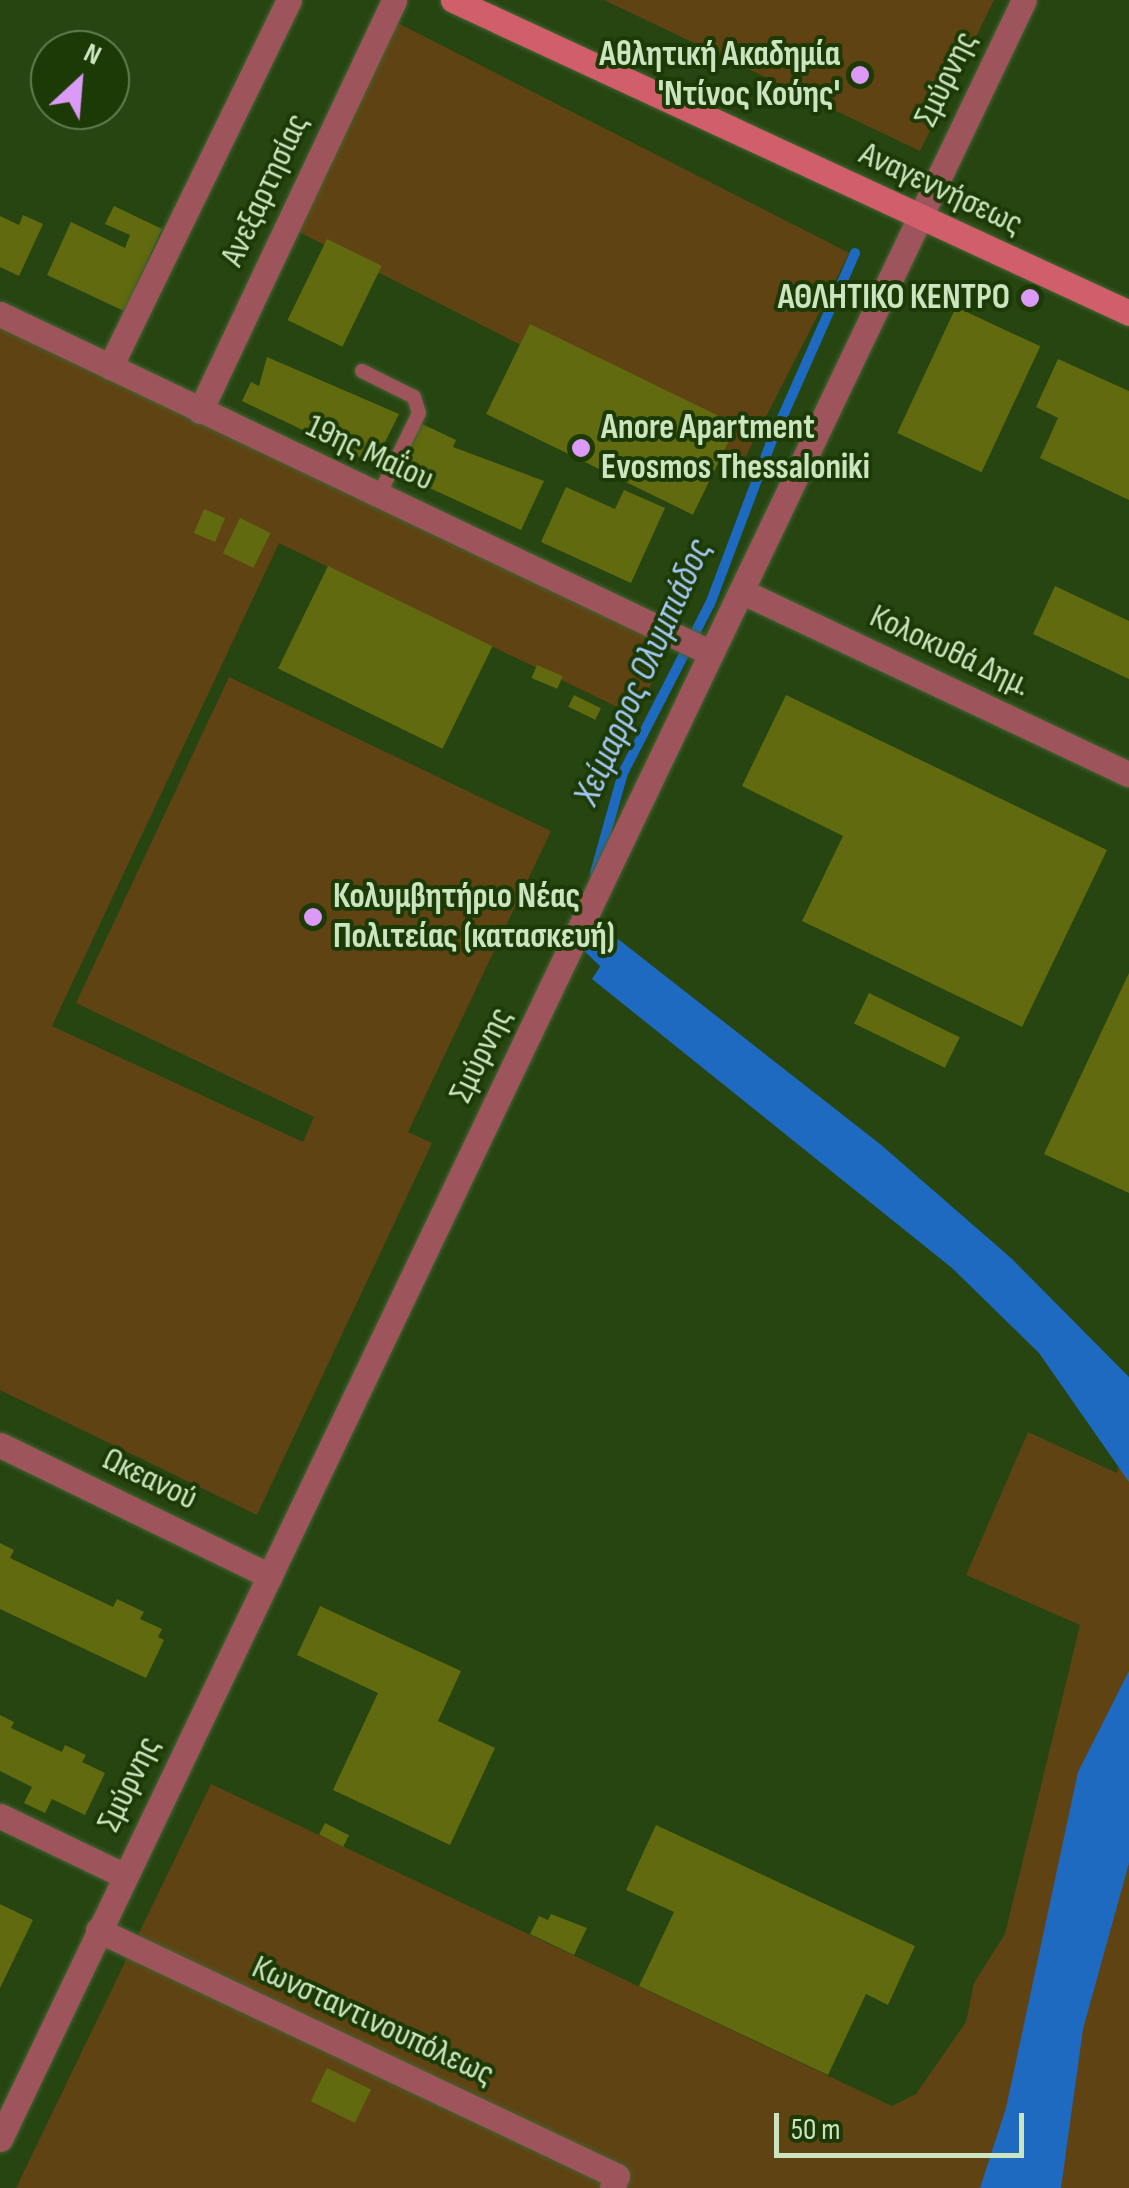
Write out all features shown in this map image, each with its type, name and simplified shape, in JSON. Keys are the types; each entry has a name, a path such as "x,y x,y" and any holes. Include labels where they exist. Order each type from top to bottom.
{"street":[{"name":"Ανεξαρτησίας","path":"110,367 289,0"},
{"name":"Ανεξαρτησίας","path":"200,411 394,0"},
{"name":"Αναγεννήσεως","path":"453,0 1129,313"},
{"name":"Σμύρνης","path":"0,2139 123,1875 712,653 917,216 1024,0"},
{"name":"19ης Μαΐου","path":"0,314 712,653"},
{"name":"Κολοκυθά Δημ.","path":"741,591 1129,774"},
{"name":"Ωκεανού","path":"0,1445 270,1576"},
{"path":"0,1816 123,1875"},
{"name":"Κωνσταντινουπόλεως","path":"98,1930 614,2182"}],"lane":[{"path":"362,370 414,397 419,413 379,495"}],"shaded area":[{"name":"Αθλητική Ακαδημία 'Ντίνος Κούης'","path":"604,0 994,0 920,151"},
{"path":"386,17 849,253 744,459 281,223"},
{"path":"0,324 655,640 662,661 636,716 279,543 52,1026 303,1142 314,1117 76,1003 229,677 551,831 408,1132 432,1143 257,1515 0,1390"},
{"path":"1129,1425 1129,2188 16,2188 211,1784 892,2106 916,2094 966,2022 974,1983 1005,1934 1080,1625 966,1575 1028,1432 1117,1473"}],"water":[{"path":"618,939 880,1144 1011,1258 1129,1377 1129,1482 1039,1353 952,1268 592,979"},
{"path":"1129,1671 1129,1863 1083,2029 1061,2188 980,2188 1006,2108 1078,1772"}],"building":[{"path":"114,206 162,229 124,311 47,275 71,222 125,248 130,235 105,224"},
{"path":"23,215 43,224 19,276 0,267 0,216 19,225"},
{"path":"327,239 382,266 342,347 288,320"},
{"path":"956,307 1040,346 982,472 897,433"},
{"path":"530,324 737,425 693,515 486,414"},
{"path":"267,357 399,414 374,464 242,401 251,382 259,386"},
{"path":"1058,359 1129,391 1129,500 1040,458 1058,418 1036,407"},
{"path":"420,423 456,440 453,447 544,481 521,530 397,473"},
{"path":"566,487 615,509 624,490 665,508 631,583 541,542"},
{"path":"204,509 225,518 215,542 194,533"},
{"path":"240,518 271,533 253,568 223,553"},
{"path":"328,566 492,646 443,749 278,668"},
{"path":"1055,586 1129,621 1129,679 1033,634"},
{"path":"537,665 563,676 557,689 532,678"},
{"path":"574,695 601,708 595,720 568,707"},
{"path":"786,695 1107,850 1022,1027 802,921 843,836 742,786"},
{"path":"1129,973 1129,1193 1044,1154"},
{"path":"869,993 960,1037 945,1068 854,1024"},
{"path":"0,1543 14,1550 10,1558 113,1607 117,1599 144,1612 140,1619 162,1629 158,1637 164,1640 146,1678 0,1609"},
{"path":"320,1606 461,1671 438,1721 495,1748 450,1845 333,1790 378,1693 297,1655"},
{"path":"0,1715 14,1722 11,1728 62,1752 65,1745 86,1755 82,1762 105,1773 85,1815 52,1799 45,1813 24,1803 32,1787 0,1771"},
{"path":"325,1823 349,1835 343,1847 319,1835"},
{"path":"656,1825 915,1946 888,2005 866,1994 828,2075 639,1986 674,1912 626,1890"},
{"path":"0,1904 33,1920 0,1988"},
{"path":"551,1914 587,1928 574,1955 530,1934 539,1916 548,1920"},
{"path":"327,2068 371,2089 355,2123 311,2101"}],"waterway":[{"name":"Χείμαρρος Ολυμπιάδος","path":"595,873 623,773 710,604 770,445 855,253"},
{"name":"Χείμαρρος Ολυμπιάδος","path":"578,938 612,971"}],"place":[{"name":"Αθλητική Ακαδημία 'Ντίνος Κούης'","path":"860,75"},
{"name":"ΑΘΛΗΤΙΚΟ ΚΕΝΤΡΟ","path":"1030,298"},
{"name":"Anore Apartment Evosmos Thessaloniki","path":"581,448"},
{"name":"Κολυμβητήριο Νέας Πολιτείας (κατασκευή)","path":"313,917"}]}
